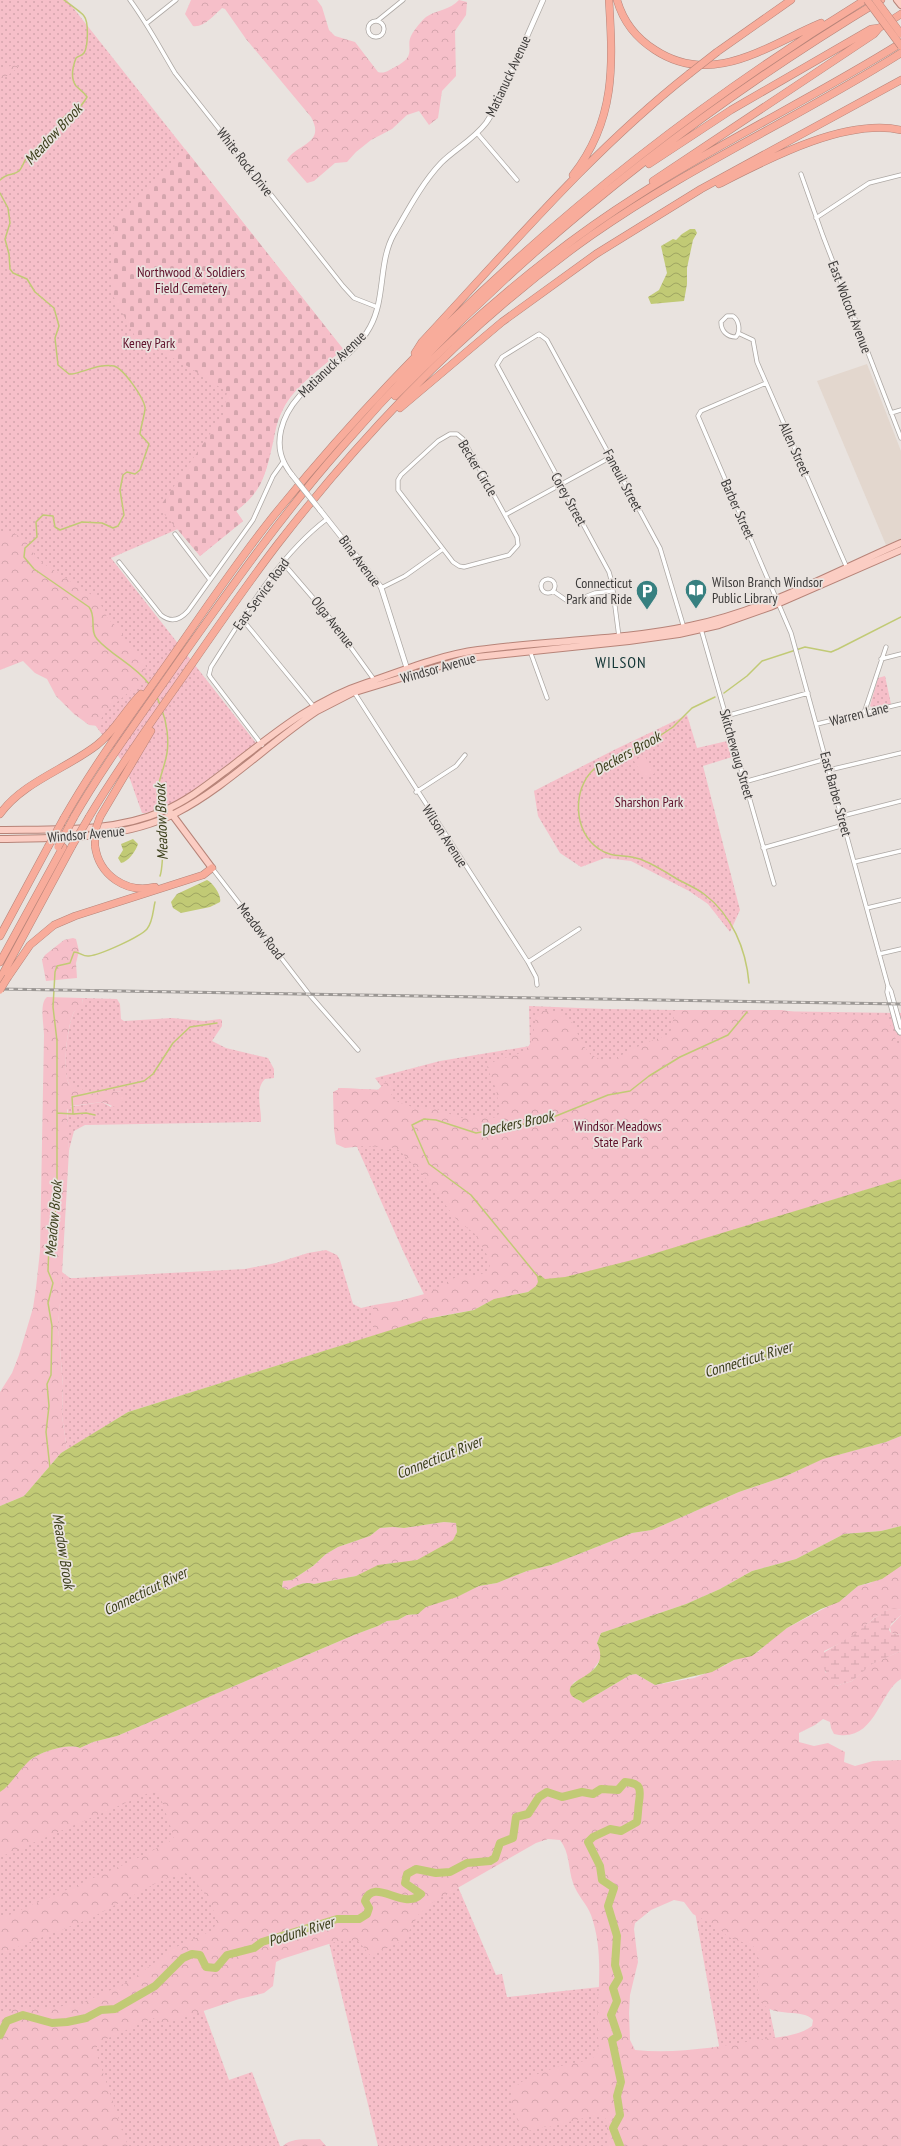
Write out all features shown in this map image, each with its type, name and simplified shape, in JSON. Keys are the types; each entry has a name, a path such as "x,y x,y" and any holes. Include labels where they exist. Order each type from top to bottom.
{"highway":[{"path":"554,200 588,154 606,110 612,66 609,0"},
{"path":"616,0 626,21 645,43 670,58 697,65 722,63 751,56 836,18"},
{"path":"411,361 422,342 554,200 630,125 717,52 791,0"},
{"path":"0,814 9,803 22,793 99,743 151,687 238,562 276,513 349,426 411,361 497,277 617,174 741,80 866,0 901,45 672,174 605,217"},
{"path":"876,0 901,34"},
{"path":"0,962 76,817 144,715 256,552 351,437 454,329 562,230 652,156 745,87 881,0"},
{"path":"170,677 278,531 371,420 432,359 486,309 542,262 661,175 874,34 879,28 901,14"},
{"path":"562,230 639,172 713,122 871,29 879,28"},
{"path":"212,868 154,887 132,888 119,882 107,873 99,862 95,846 95,831 100,816 159,711 277,545 334,474 379,424 434,368 482,323 534,279 590,236 682,178 901,53"},
{"path":"379,424 526,303 591,257 723,176 901,80"},
{"path":"667,210 741,173 825,137 866,128 901,130"},
{"path":"0,936 64,818 139,700"},
{"path":"0,990 3,977 72,846 89,817 149,729"},
{"path":"0,953 60,847"},
{"path":"3,977 30,945 54,925 203,875 212,868"}],"main road":[{"path":"897,0 901,5"},
{"name":"Windsor Avenue","path":"848,570 901,543"},
{"name":"Windsor Avenue","path":"505,650 530,651 620,640 701,627 777,601 848,570 901,550"},
{"name":"Windsor Avenue","path":"0,839 106,834 133,829 173,815 292,724 315,709 353,690 408,673 505,650 620,640"},
{"name":"Windsor Avenue","path":"0,830 112,825 163,811 214,784"},
{"name":"Meadow Road","path":"163,811 173,815 212,868"}],"street":[{"name":"White Rock Drive","path":"130,0 147,23 158,46 175,73 343,286 354,298 377,307"},
{"path":"147,23 176,0"},
{"path":"377,21 384,29 382,34 375,37 370,35 368,28 372,22 377,21 403,0"},
{"name":"Matianuck Avenue","path":"283,462 280,452 280,436 285,418 291,406 302,393 361,340 370,328 377,307 385,257 394,235 436,169 448,156 477,133 495,107 542,0"},
{"path":"477,133 516,180"},
{"name":"East Wolcott Avenue","path":"801,174 816,218 901,438"},
{"path":"816,218 869,183 901,175"},
{"path":"729,316 735,316 737,320 738,333 735,337 726,335 721,327 722,320 729,316"},
{"name":"Allen Street","path":"738,333 753,340 756,359 848,570"},
{"name":"Corey Street","path":"543,335 536,336 497,362 498,368 609,572 620,640"},
{"name":"Faneuil Street","path":"543,335 660,548 684,630"},
{"name":"Barber Street","path":"766,383 698,414 702,427 758,552 777,601"},
{"path":"892,413 901,410"},
{"name":"Becker Circle","path":"457,434 463,439 505,514 517,537 518,545 509,555 464,567 453,562 443,549 398,490 398,480 401,475 444,436 457,434"},
{"path":"505,514 611,457"},
{"path":"119,562 160,614 168,619 175,619 185,614 257,514 273,476 283,462"},
{"name":"Bina Avenue","path":"283,462 381,588 408,673"},
{"name":"East Service Road","path":"263,746 211,678 210,667 283,562 304,539 327,519"},
{"path":"175,534 210,580"},
{"path":"381,588 405,576 443,549"},
{"name":"Olga Avenue","path":"283,562 326,613 376,683"},
{"path":"547,579 552,581 555,586 553,591 548,593 543,591 541,586 543,581 547,579"},
{"path":"553,591 566,600 572,602 595,593 613,591"},
{"name":"East Barber Street","path":"777,601 797,653 879,954 901,1027"},
{"path":"242,619 315,709"},
{"name":"Skitchewaug Street","path":"701,627 774,884"},
{"path":"864,713 886,647"},
{"path":"530,651 547,698"},
{"path":"881,660 901,654"},
{"name":"Wilson Avenue","path":"353,690 416,792 528,962 536,977 537,985"},
{"path":"726,716 808,693"},
{"name":"Warren Lane","path":"817,724 901,704"},
{"path":"829,770 901,753"},
{"path":"416,792 456,766 465,755"},
{"path":"744,782 826,759"},
{"path":"842,816 901,801"},
{"path":"763,848 844,825"},
{"path":"854,862 901,851"},
{"name":"Meadow Road","path":"212,868 312,997 358,1050"},
{"path":"867,908 901,900"},
{"path":"528,962 579,928"},
{"path":"879,954 901,949"},
{"name":"East Barber Street","path":"888,986 887,992 897,1029 901,1033"}],"shaded area":[{"path":"867,364 901,451 901,539 886,545 817,381"}],"green space":[{"name":"Keney Park","path":"0,0 67,0 343,349 302,384 288,400 277,423 269,460 262,479 252,495 236,511 243,521 200,556 178,529 111,558 256,743 179,801 146,813 142,813 125,765 26,633 0,649"},
{"path":"191,0 317,0 322,7 329,30 335,36 355,42 378,72 385,72 407,59 410,51 409,43 412,34 426,17 451,6 459,0 467,2 466,15 455,31 456,76 442,91 438,118 429,125 419,111 407,115 392,129 371,140 356,152 347,162 335,163 314,181 307,183 287,160 292,154 313,138 315,126 311,117 246,39 225,9 222,8 205,23 193,26 185,14"},
{"path":"13,65 19,67 0,81 0,70"},
{"name":"Northwood & Soldiers Field Cemetery","path":"185,149 343,349 302,384 288,400 277,423 264,476 258,488 249,500 236,511 243,521 200,556 161,510 161,505 223,415 227,392 184,364 136,338 112,294 111,238 115,230 114,220 124,213"},
{"path":"10,531 24,539 36,557 44,564 98,599 108,619 119,629 128,643 145,661 146,668 142,681 104,713 98,726 89,725 74,714 56,696 47,679 35,673 23,661 0,670 0,533"},
{"path":"885,676 891,704 873,708 870,706 878,678"},
{"name":"Sharshon Park","path":"687,715 697,748 727,741 732,757 703,766 740,910 730,932 708,904 689,891 631,861 605,858 581,867 560,853 538,816 534,791"},
{"path":"644,755 655,773 645,779 634,761"},
{"path":"73,938 76,939 79,951 76,963 77,978 46,981 42,960 45,955 64,940"},
{"path":"47,997 82,998 82,1005 73,1014 67,1039 66,1069 69,1084 84,1090 88,1094 122,1091 124,1097 122,1102 115,1107 102,1102 71,1106 67,1110 69,1150 58,1325 63,1386 62,1416 67,1450 61,1453 24,1496 0,1506 0,1392 12,1373 33,1308 40,1251 44,1035 42,1014 43,1004"},
{"path":"82,998 117,999 120,1004 121,1019 124,1021 172,1018 204,1021 222,1020 222,1026 212,1041 226,1048 268,1058 274,1069 274,1078 265,1079 260,1088 259,1100 261,1122 85,1125 74,1131 69,1150 67,1128 68,1107 102,1102 111,1107 121,1091 102,1094 83,1092 71,1086 68,1081 65,1063 69,1029 73,1014 83,1003"},
{"name":"Windsor Meadows State Park","path":"529,1006 606,1009 901,1013 901,1179 688,1244 435,1317 404,1253 338,1104 338,1088 384,1090 375,1078 440,1061 530,1046"},
{"name":"Windsor Meadows State Park","path":"541,1010 560,1013 571,1020 583,1045 591,1055 600,1059 614,1059 645,1043 668,1035 671,1030 675,1012 680,1010 782,1010 812,1015 838,1014 887,1016 901,1053 901,1179 636,1259 565,1277 545,1279 540,1275 537,1277 538,1282 535,1287 528,1292 494,1299 474,1310 435,1317 373,1336 374,1305 399,1301 428,1293 458,1277 476,1277 489,1270 490,1264 487,1255 475,1234 456,1219 423,1175 400,1151 395,1148 364,1146 345,1148 336,1144 333,1092 341,1088 378,1090 386,1081 389,1080 392,1082 392,1098 400,1103 413,1107 431,1107 461,1118 473,1115 491,1118 497,1117 500,1112 496,1089 487,1067 495,1061 517,1054 526,1049 532,1039 536,1017"},
{"path":"326,1250 337,1255 340,1260 353,1304 361,1308 374,1305 373,1336 128,1412 67,1450 62,1416 63,1386 58,1325 62,1272 70,1278 76,1278 245,1269 276,1263 308,1253"},
{"path":"901,1436 901,1526 881,1531 844,1534 796,1559 752,1571 720,1589 686,1604 601,1633 597,1643 602,1654 600,1660 588,1676 574,1682 571,1687 575,1698 583,1703 630,1675 636,1674 655,1685 694,1678 724,1666 734,1660 758,1652 771,1639 787,1628 844,1598 858,1586 870,1583 901,1566 901,1610 895,1609 883,1612 857,1633 824,1651 825,1672 830,1675 836,1686 852,1681 871,1664 901,1651 901,1679 887,1694 875,1715 859,1731 848,1735 834,1734 830,1722 823,1719 799,1733 799,1742 814,1746 828,1743 845,1752 844,1762 855,1766 873,1761 901,1760 901,2146 608,2146 607,2120 600,2114 549,2127 542,2127 529,2131 522,2130 514,2112 510,2097 514,2088 528,2078 537,2074 593,2058 597,2053 599,2046 597,2027 599,1957 595,1929 591,1915 573,1883 566,1850 560,1840 548,1839 536,1843 433,1902 419,1914 404,1940 371,1956 357,1940 335,1942 276,1962 273,1986 264,1993 239,1999 165,2024 153,2018 102,2041 97,2046 97,2055 128,2146 0,2146 0,2014 19,2008 50,2008 82,2003 130,1981 174,1948 211,1931 216,1922 213,1908 209,1901 194,1880 185,1873 162,1880 89,1919 0,1954 0,1919 132,1861 169,1842 174,1837 161,1799 158,1794 151,1792 0,1857 0,1792 33,1758 53,1749 68,1747 80,1748 93,1742 117,1736 387,1621 398,1620 407,1615 418,1614 425,1607 456,1597 479,1586 497,1583 527,1571 551,1565 632,1533 652,1530 739,1492 786,1476 822,1459 886,1442","holes":["674,1900 684,1902 693,1914 719,1928 728,1937 753,1946 759,1959 759,1996 762,2003 767,2008 780,2012 809,2016 813,2020 812,2026 806,2030 786,2036 713,2047 666,2051 635,2050 630,2040 629,2013 630,1995 638,1962 634,1929 635,1923 651,1910"]},
{"path":"444,1522 456,1523 457,1532 454,1540 444,1547 417,1560 399,1564 390,1563 356,1576 314,1584 304,1583 288,1590 282,1587 283,1581 292,1580 313,1566 326,1554 338,1547 370,1536 380,1528 404,1528"},
{"path":"894,1608 901,1610 901,1615 891,1624 889,1630 891,1633 901,1635 901,1651 872,1664 852,1681 836,1686 823,1667 820,1655 856,1633 882,1612"},
{"path":"901,1615 901,1635 891,1633 890,1627"},
{"path":"28,1761 446,1859 496,1975 502,1974 507,1997 618,1985 620,2146 378,2146 325,1926 236,1949 203,2009 229,2080 252,2072 280,2146 51,2146 0,2031 0,1792"},
{"path":"688,1873 757,1949 780,2061 723,2068"},
{"path":"320,2139 326,2146 283,2146 295,2140"}],"water":[{"path":"690,229 695,229 697,233 693,240 687,268 687,284 684,301 651,304 648,297 659,290 667,273 661,246 673,239 676,240"},
{"path":"133,839 138,844 135,850 129,858 121,863 118,858 123,850 121,844"},
{"path":"207,880 212,884 220,896 220,902 210,907 181,913 173,908 171,902 177,894"},
{"name":"Connecticut River","path":"901,1179 901,1436 886,1442 823,1459 786,1476 739,1492 652,1530 632,1533 551,1565 527,1571 497,1583 479,1586 457,1597 426,1607 418,1614 407,1615 398,1620 387,1621 117,1736 93,1742 80,1748 68,1747 53,1749 33,1758 28,1762 0,1792 0,1506 24,1496 61,1453 128,1412 426,1319 474,1310 494,1299 528,1292 536,1286 538,1282 537,1277 540,1275 545,1279 565,1277 636,1259","holes":["444,1522 456,1523 457,1532 453,1540 417,1560 378,1565 356,1576 314,1584 304,1583 288,1590 282,1587 283,1581 292,1580 313,1566 326,1554 338,1547 370,1536 380,1528 404,1528"]},
{"path":"901,1526 901,1566 882,1579 858,1586 839,1602 821,1609 787,1628 752,1656 734,1660 712,1672 655,1685 636,1674 630,1675 583,1703 572,1696 570,1690 572,1685 586,1676 598,1663 600,1655 597,1643 601,1633 686,1604 720,1589 752,1571 796,1559 844,1534 881,1531"}],"waterway":[{"name":"Meadow Brook","path":"0,180 19,171 22,168 25,159 56,130 61,120 79,108 87,97 76,86 73,79 73,68 76,58 83,54 85,50 87,23 84,16 64,0"},
{"name":"Meadow Brook","path":"0,193 8,208 10,223 5,239 9,254 10,269 13,273 27,279 35,292 54,308 59,326 55,338 58,365 69,374 109,365 114,366 123,372 144,402 145,409 140,434 149,444 140,470 135,474 127,472 123,475 120,490 124,515 118,526 113,528 102,523 82,522 60,530 55,527 53,516 43,515 36,522 37,537 25,548 24,557 34,569 89,607 92,615 94,632 97,639 109,651 137,671 149,684"},
{"name":"Deckers Brook","path":"724,693 747,676 762,661 805,647 831,652 901,617"},
{"name":"Meadow Brook","path":"157,697 160,705"},
{"name":"Deckers Brook","path":"715,697 692,708 673,727 661,735 594,769 587,777 582,788 578,810 584,832 590,842 599,849 608,854 640,859 650,863 698,890 714,902 730,922 741,945 745,958 749,983"},
{"name":"Meadow Brook","path":"159,810 158,787 167,753 168,743 162,710"},
{"name":"Meadow Brook","path":"160,876 163,849 162,822"},
{"name":"Meadow Brook","path":"50,1468 46,1432 49,1406 47,1384 51,1375 52,1326 48,1303 53,1283 48,1271 49,1244 54,1232 57,1185 57,1041 53,1007 55,972 57,966 70,963 74,952 87,956 94,955 120,945 143,932 147,929 150,923 155,902"},
{"name":"Deckers Brook","path":"539,1278 471,1195 429,1164 412,1125 424,1119 436,1120 476,1133 546,1120 608,1095 630,1091 649,1076 680,1057 728,1035 747,1012"},
{"path":"57,1113 73,1114 72,1097 144,1081 153,1074 173,1043 190,1027 217,1023"},
{"path":"73,1114 86,1113 95,1115"},
{"name":"Podunk River","path":"0,2035 7,2021 23,2015 52,2023 86,2018 101,2010 115,2009 155,1986 183,1958 192,1954 200,1955 206,1967 216,1968 227,1955 254,1948 262,1942 337,1919 359,1919 367,1914 369,1908 365,1901 369,1894 375,1892 398,1898 414,1898 421,1894 405,1883 407,1874 416,1869 436,1873 450,1872 467,1863 490,1861 495,1858 500,1843 513,1838 516,1817 528,1814 539,1797 547,1792 562,1797 582,1792 593,1794 601,1789 618,1790 625,1782 637,1785 640,1790 637,1822 621,1831 610,1829 593,1837 588,1842 600,1866 602,1880 614,1888 608,1906 617,1936 615,1965 619,1978 613,1988 617,2001 611,2015 618,2036 612,2040 621,2082 617,2096 620,2115 613,2128 620,2146"}],"railway":[{"path":"0,989 901,1004"}],"place":[{"name":"Connecticut Park and Ride","path":"647,610"},
{"name":"Wilson Branch Windsor Public Library","path":"696,610"}],"district":[{"name":"WILSON","path":"621,662"}]}
